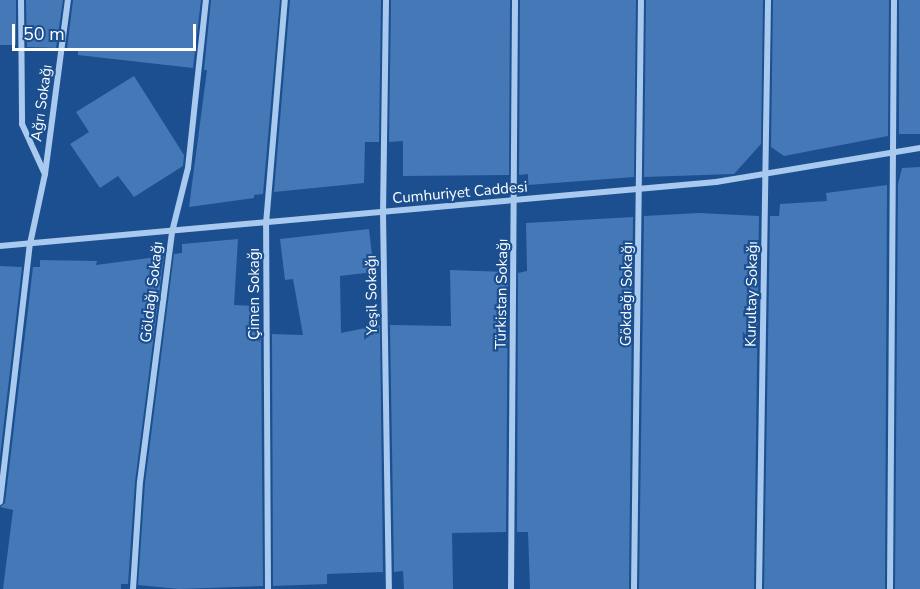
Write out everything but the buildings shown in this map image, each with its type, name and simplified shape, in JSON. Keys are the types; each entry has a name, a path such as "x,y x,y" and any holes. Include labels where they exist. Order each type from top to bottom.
{"street":[{"path":"21,0 22,124 45,174"},
{"name":"Ağrı Sokağı","path":"0,502 30,244 45,174 68,0"},
{"name":"Göldağı Sokağı","path":"133,589 140,482 172,232 188,168 206,0"},
{"name":"Çimen Sokağı","path":"268,589 266,224 285,0"},
{"name":"Yeşil Sokağı","path":"386,0 383,213 389,589"},
{"name":"Türkistan Sokağı","path":"511,589 516,0"},
{"name":"Gökdağı Sokağı","path":"634,589 641,190 641,0"},
{"name":"Kurultay Sokağı","path":"759,589 768,0"},
{"path":"890,589 894,0"},
{"name":"Cumhuriyet Caddesi","path":"0,246 641,190 766,175 920,148"}]}
